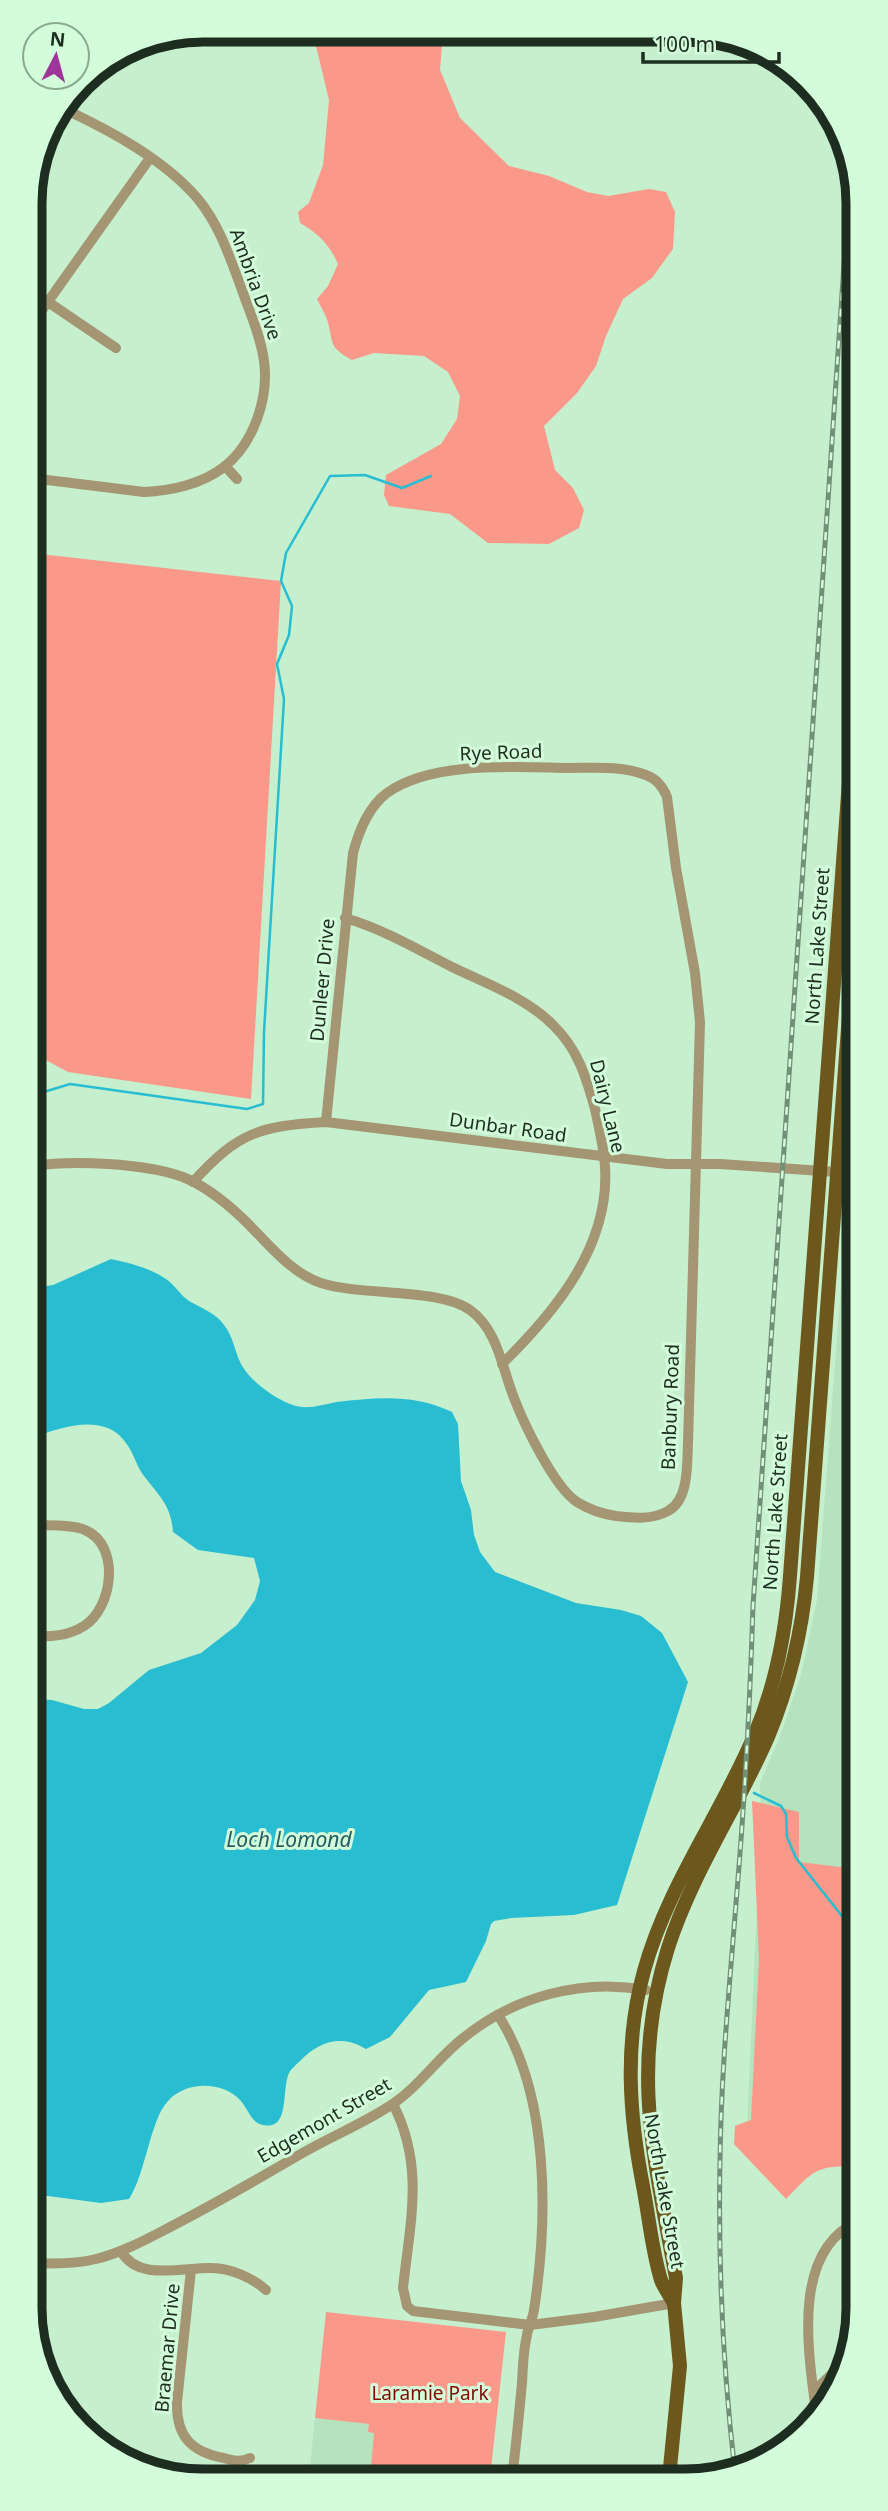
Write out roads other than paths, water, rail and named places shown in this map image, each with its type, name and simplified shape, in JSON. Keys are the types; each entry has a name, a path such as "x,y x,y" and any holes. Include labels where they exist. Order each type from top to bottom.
{"main road":[{"name":"North Lake Street","path":"674,2303 662,2282 634,2141 630,2058 639,1989 653,1943 670,1902 757,1729 770,1694 780,1653 789,1588 846,821"},
{"name":"North Lake Street","path":"670,2469 680,2366 674,2303 676,2278 652,2147 648,2109 648,2046 668,1947 686,1901 772,1727 787,1685 798,1641 806,1587 846,1053"}],"street":[{"name":"Ambria Drive","path":"42,479 144,492 191,484 225,466 253,429 262,404 265,377 261,344 229,256 210,215 176,177 115,135 70,112"},
{"path":"42,310 149,158"},
{"path":"48,302 116,348"},
{"path":"225,466 237,479"},
{"name":"Rye Road","path":"356,842 365,819 385,794 408,782 445,772 519,767 627,769 657,780 667,797"},
{"name":"Banbury Road","path":"42,1165 60,1163 122,1166 168,1173 193,1182 238,1214 299,1273 319,1282 340,1288 439,1299 463,1305 485,1324 494,1340 514,1400 534,1440 551,1470 576,1501 597,1512 633,1518 669,1511 677,1504 682,1494 687,1453 700,1022 695,973 676,868 667,797"},
{"name":"Dunleer Drive","path":"326,1122 345,918 356,842"},
{"name":"Dairy Lane","path":"345,918 374,928 502,991 552,1023 578,1056 586,1075 604,1158 604,1199 598,1226 586,1256 546,1318 502,1364"},
{"name":"Dunbar Road","path":"193,1182 234,1142 247,1135 288,1124 326,1122 604,1158 667,1164 837,1172"},
{"path":"42,1526 77,1528 93,1534 106,1556 109,1572 106,1599 101,1609 86,1625 64,1635 42,1636"},
{"name":"Edgemont Street","path":"42,2263 73,2263 121,2251 205,2209 393,2104 461,2039 498,2015 529,2000 557,1992 604,1986 657,1992"},
{"path":"498,2015 509,2032 530,2089 540,2148 542,2180 534,2312 526,2336 513,2469"},
{"path":"393,2104 404,2124 411,2148 414,2174 403,2288 407,2306 423,2313 530,2325 674,2303"},
{"path":"815,2403 809,2293 819,2259 846,2228"},
{"path":"121,2251 131,2264 142,2268 220,2268 256,2280 265,2290"},
{"name":"Braemar Drive","path":"191,2270 177,2402 179,2427 192,2446 202,2452 239,2461 250,2458"},
{"path":"814,2391 832,2374"}],"water":[{"name":"Loch Lomond","path":"111,1259 140,1266 160,1275 189,1301 217,1317 227,1329 241,1364 250,1376 269,1393 290,1404 308,1407 352,1400 396,1398 424,1402 452,1412 458,1424 461,1481 471,1510 474,1535 480,1552 495,1572 576,1603 641,1616 662,1633 688,1682 617,1905 574,1915 494,1921 466,1982 429,1990 390,2037 366,2049 348,2042 331,2042 307,2054 289,2073 282,2114 274,2124 266,2126 256,2122 240,2100 224,2089 194,2087 176,2094 168,2101 157,2121 140,2175 129,2199 101,2203 42,2195 42,1700 84,1709 98,1709 149,1670 201,1653 237,1625 255,1600 260,1581 254,1558 198,1550 173,1532 164,1502 141,1472 129,1447 117,1433 95,1425 82,1425 42,1435 42,1287 53,1285"}],"waterway":[{"path":"42,1093 70,1084 247,1109 263,1104 264,1032 284,699 277,664 289,635 292,606 281,581 286,553 330,476 365,475 402,488 431,476"},
{"path":"754,1793 781,1806 786,1814 787,1837 796,1858 846,1921"}],"railway":[{"path":"734,2462 724,2355 721,2277 722,2093 846,235"}],"park label":[{"name":"Laramie Park","path":"430,2393"}]}
